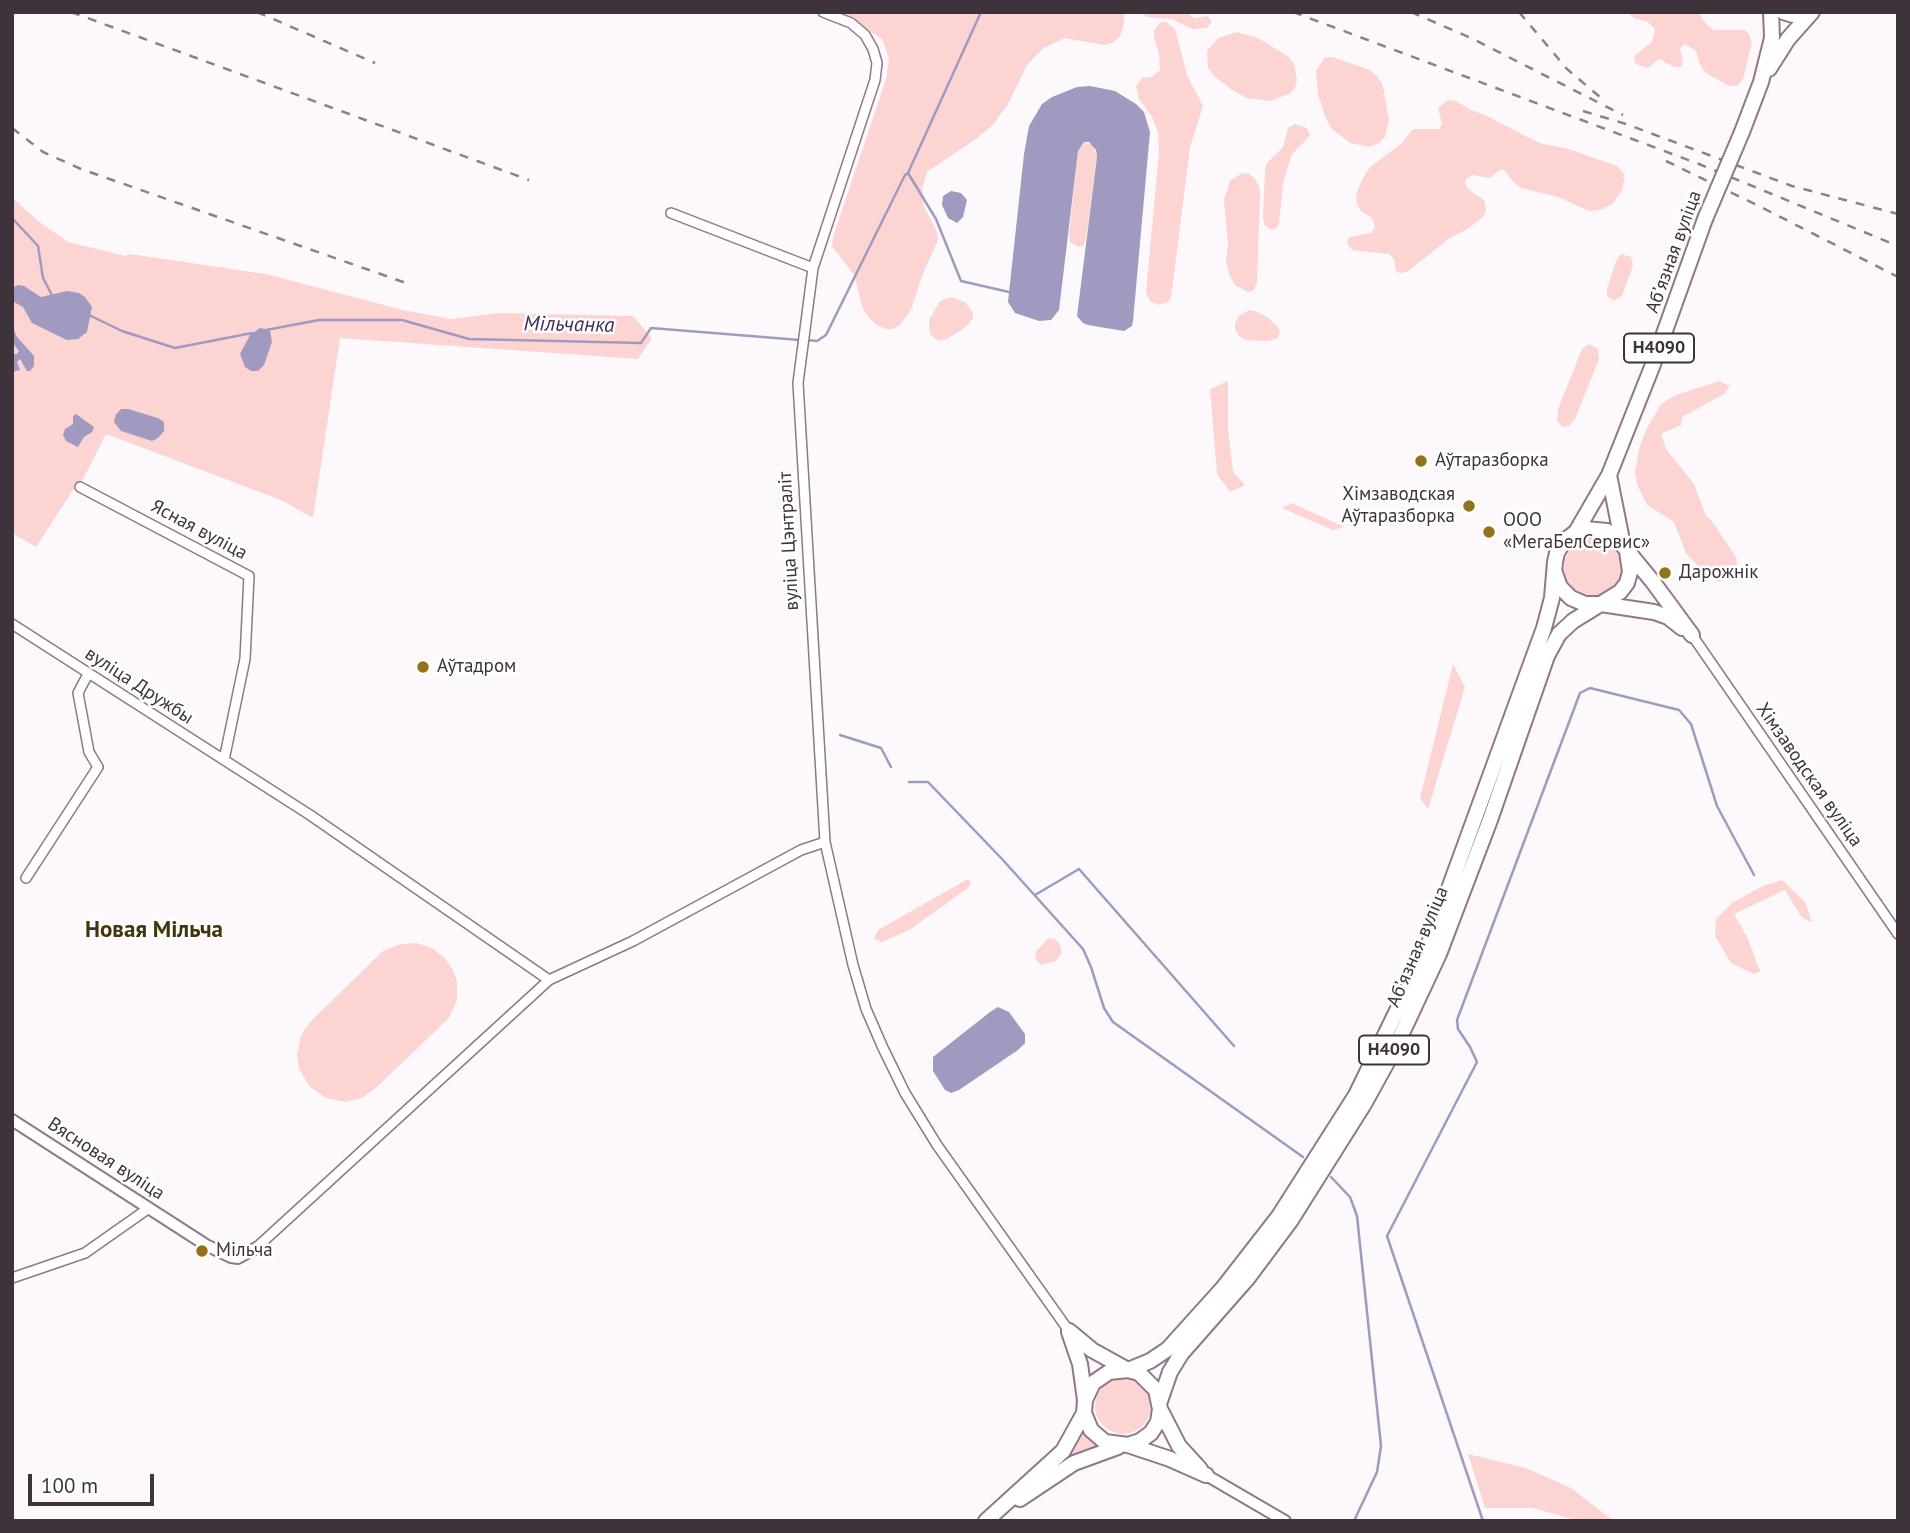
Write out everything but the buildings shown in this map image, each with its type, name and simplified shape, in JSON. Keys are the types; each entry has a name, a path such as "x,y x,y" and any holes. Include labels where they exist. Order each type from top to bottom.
{"main road":[{"name":"Абʼязная вуліца","path":"1609,475 1652,367 1705,219 1760,82 1772,38 1771,12"},
{"path":"1783,12 1793,15 1807,12"},
{"name":"Абʼязная вуліца","path":"1760,82 1788,38 1812,12"},
{"name":"Н4090","path":"1539,657 1552,598 1557,553 1564,541 1576,532 1609,475"},
{"name":"Н4090","path":"1539,657 1573,621 1620,593 1627,583 1630,572 1609,475"},
{"path":"1576,532 1596,529 1607,531 1625,547 1654,582 1692,635"},
{"path":"1555,572 1560,587 1571,598 1585,604 1654,612 1668,617 1692,635"},
{"name":"Абʼязная вуліца","path":"1128,1370 1150,1361 1168,1349 1223,1288 1279,1216 1356,1095 1427,949 1539,657"},
{"name":"Абʼязная вуліца","path":"1160,1405 1170,1372 1181,1354 1247,1279 1291,1220 1364,1104 1396,1046 1443,942 1490,820 1539,657"},
{"path":"1069,1331 1092,1350 1149,1380 1156,1390 1179,1446 1206,1475"},
{"path":"1069,1331 1080,1364 1084,1407 1091,1430 1105,1442 1170,1459 1206,1475"},
{"name":"Н4090","path":"991,1516 1063,1451 1093,1383 1109,1372 1128,1370"},
{"name":"Н4090","path":"991,1516 1074,1463 1099,1452 1140,1441 1158,1422 1160,1405"}],"street":[{"name":"вуліца Цэнтраліт","path":"823,12 851,23 865,36 877,63 875,80 813,268 798,383 825,842 853,965 866,1009 905,1093 937,1145 1069,1331"},
{"path":"671,213 813,268"},
{"name":"Ясная вуліца","path":"80,487 249,576 245,659 224,761"},
{"name":"вуліца Дружбы","path":"12,624 377,861 550,980"},
{"name":"Хімзаводская вуліца","path":"1692,635 1898,934"},
{"path":"26,878 98,767 89,752 78,693 88,674"},
{"path":"256,1248 550,980 634,941 801,850 825,842"},
{"name":"Вясновая вуліца","path":"12,1120 206,1245 239,1258 256,1248"},
{"path":"12,1278 85,1253 149,1209"},
{"path":"1206,1475 1285,1521"}],"shaded area":[{"path":"841,12 1125,12 1123,28 1114,42 1105,45 1065,38 1043,48 1027,65 1008,104 992,126 927,172 922,190 924,207 937,232 938,240 911,310 900,325 893,329 877,325 869,318 863,309 854,275 832,246 886,79 889,59 882,39"},
{"path":"1140,12 1186,12 1194,18 1208,16 1212,22 1207,28 1192,29 1172,19 1147,17"},
{"path":"1626,12 1698,12 1714,30 1745,30 1752,43 1743,79 1737,86 1729,86 1706,73 1700,65 1696,51 1685,44 1680,48 1683,62 1681,67 1674,67 1659,59 1648,68 1638,65 1634,56 1652,42 1655,29 1648,22 1634,18"},
{"path":"1161,22 1166,22 1175,29 1187,75 1203,106 1190,147 1171,298 1158,305 1150,301 1146,292 1159,152 1158,132 1152,117 1139,99 1136,86 1142,78 1152,77 1160,70 1154,30"},
{"path":"1237,32 1258,38 1289,57 1294,64 1297,80 1295,88 1289,94 1270,101 1247,98 1213,75 1208,68 1207,51 1218,38"},
{"path":"1332,57 1370,70 1383,86 1389,120 1385,137 1379,143 1370,147 1350,143 1332,129 1318,95 1316,71 1324,58"},
{"path":"1090,86 1115,91 1136,104 1144,112 1150,132 1133,321 1132,326 1124,331 1088,325 1077,316 1097,157 1096,150 1089,142 1084,142 1078,151 1059,310 1051,320 1039,321 1015,313 1008,302 1029,126 1042,104 1052,97 1077,87"},
{"path":"1448,100 1456,101 1539,143 1569,149 1617,166 1625,175 1622,191 1612,204 1600,210 1589,211 1558,197 1521,188 1501,169 1490,178 1473,175 1466,179 1465,184 1485,201 1486,212 1483,217 1450,238 1408,271 1396,272 1394,259 1389,254 1352,250 1347,243 1349,237 1371,233 1375,227 1372,218 1357,205 1356,195 1370,167 1402,143 1413,129 1439,129 1442,124 1438,108"},
{"path":"1295,124 1307,128 1310,136 1292,154 1283,183 1279,224 1275,229 1270,229 1264,224 1263,217 1265,168 1283,147 1288,128"},
{"path":"1084,142 1093,145 1097,157 1086,239 1083,246 1078,247 1070,242 1069,235 1078,151"},
{"path":"1242,173 1254,178 1260,194 1257,282 1254,290 1248,292 1235,285 1226,260 1228,245 1224,200 1230,181"},
{"path":"951,191 961,193 967,200 963,217 957,223 948,218 942,205 943,196"},
{"path":"12,197 38,221 68,242 125,256 130,254 266,274 403,310 451,319 499,313 633,316 652,338 638,359 340,338 313,518 281,500 106,434 83,479 36,547 12,533"},
{"path":"1621,254 1631,257 1633,266 1622,296 1614,301 1607,296 1607,289"},
{"path":"18,285 41,297 67,291 85,297 92,307 87,332 78,339 67,340 32,323 23,307 12,301 12,288"},
{"path":"951,297 965,302 973,313 973,318 967,326 947,339 938,341 930,334 929,320 940,301"},
{"path":"1249,310 1269,318 1280,330 1278,338 1268,341 1246,340 1240,337 1235,323 1238,317"},
{"path":"12,325 17,337 34,356 34,366 30,371 27,371 20,359 17,362 20,370 12,372 12,354 19,351 12,342"},
{"path":"260,328 270,330 272,342 264,365 258,371 251,371 245,367 240,354 250,335"},
{"path":"1589,344 1598,349 1599,359 1575,419 1569,426 1562,427 1557,420 1558,409 1582,349"},
{"path":"1228,381 1228,429 1233,472 1245,485 1230,492 1217,474 1210,389"},
{"path":"1719,381 1730,386 1724,394 1682,417 1681,425 1661,434 1666,449 1694,484 1706,516 1736,557 1738,570 1735,575 1719,582 1709,578 1686,553 1674,522 1647,505 1635,473 1646,430 1661,404 1676,395"},
{"path":"121,409 158,418 164,422 164,431 152,441 121,431 114,422"},
{"path":"76,414 94,427 78,447 66,441 63,435 65,429 73,424 73,416"},
{"path":"1292,503 1344,527 1333,530 1282,508"},
{"path":"1593,539 1614,547 1622,568 1614,589 1593,597 1572,589 1564,568 1572,547"},
{"path":"1453,664 1465,687 1428,809 1420,798"},
{"path":"968,879 971,882 968,888 909,930 882,942 874,939 878,930"},
{"path":"1782,880 1805,902 1812,922 1802,918 1785,890 1734,914 1747,937 1760,971 1754,974 1731,963 1715,936 1716,919 1732,903 1763,886"},
{"path":"1048,938 1059,943 1062,952 1056,961 1041,965 1036,960 1035,953"},
{"path":"417,943 432,948 445,958 453,970 457,982 457,1000 449,1018 362,1098 346,1102 326,1098 310,1087 299,1069 297,1055 301,1035 312,1020 383,951 400,944"},
{"path":"998,1007 1009,1012 1025,1034 1025,1043 959,1090 951,1093 945,1090 933,1071 933,1057"},
{"path":"1117,1378 1129,1378 1139,1382 1147,1390 1151,1406 1147,1422 1139,1430 1129,1434 1117,1434 1107,1430 1099,1422 1095,1412 1095,1400 1099,1390 1107,1382"},
{"path":"1080,1425 1087,1435 1101,1446 1046,1472"},
{"path":"1468,1454 1526,1468 1571,1488 1614,1521 1579,1521 1533,1508 1485,1508"}],"waterway":[{"name":"Мільчанка","path":"807,340 817,341 826,335 908,173 981,12"},
{"path":"908,173 936,219 961,281 1009,292"},
{"name":"Мільчанка","path":"12,218 38,246 43,278 54,299"},
{"name":"Мільчанка","path":"89,315 122,331 175,348 252,333"},
{"name":"Мільчанка","path":"266,330 319,320 402,320 469,339 641,343 651,328 800,340"},
{"path":"1483,1521 1387,1236 1477,1062 1458,1029 1457,1020 1580,693 1590,688 1679,710 1691,724 1717,806 1754,875"},
{"path":"840,735 881,748 891,767"},
{"path":"909,782 928,782 1083,949 1104,1008 1113,1022 1303,1157"},
{"path":"1035,895 1079,869 1234,1046"},
{"path":"1331,1177 1350,1197 1357,1216 1381,1446 1377,1472 1354,1521"}],"railway":[{"path":"71,12 529,180"},
{"path":"257,12 375,63"},
{"path":"1293,12 1699,164 1898,246"},
{"path":"1411,12 1471,38 1623,115"},
{"path":"1519,12 1567,69 1601,98"},
{"path":"1583,111 1626,124 1792,186 1898,214"},
{"path":"12,128 43,152 81,169 409,284"},
{"path":"1666,161 1898,277"}],"place":[{"name":"Аўтаразборка","path":"1421,461"},
{"name":"Хімзаводская Аўтаразборка","path":"1469,506"},
{"name":"ООО «МегаБелСервис»","path":"1489,532"},
{"name":"Дарожнік","path":"1665,573"},
{"name":"Аўтадром","path":"423,667"},
{"name":"Мільча","path":"202,1251"}],"district":[{"name":"Новая Мільча","path":"154,930"}]}
